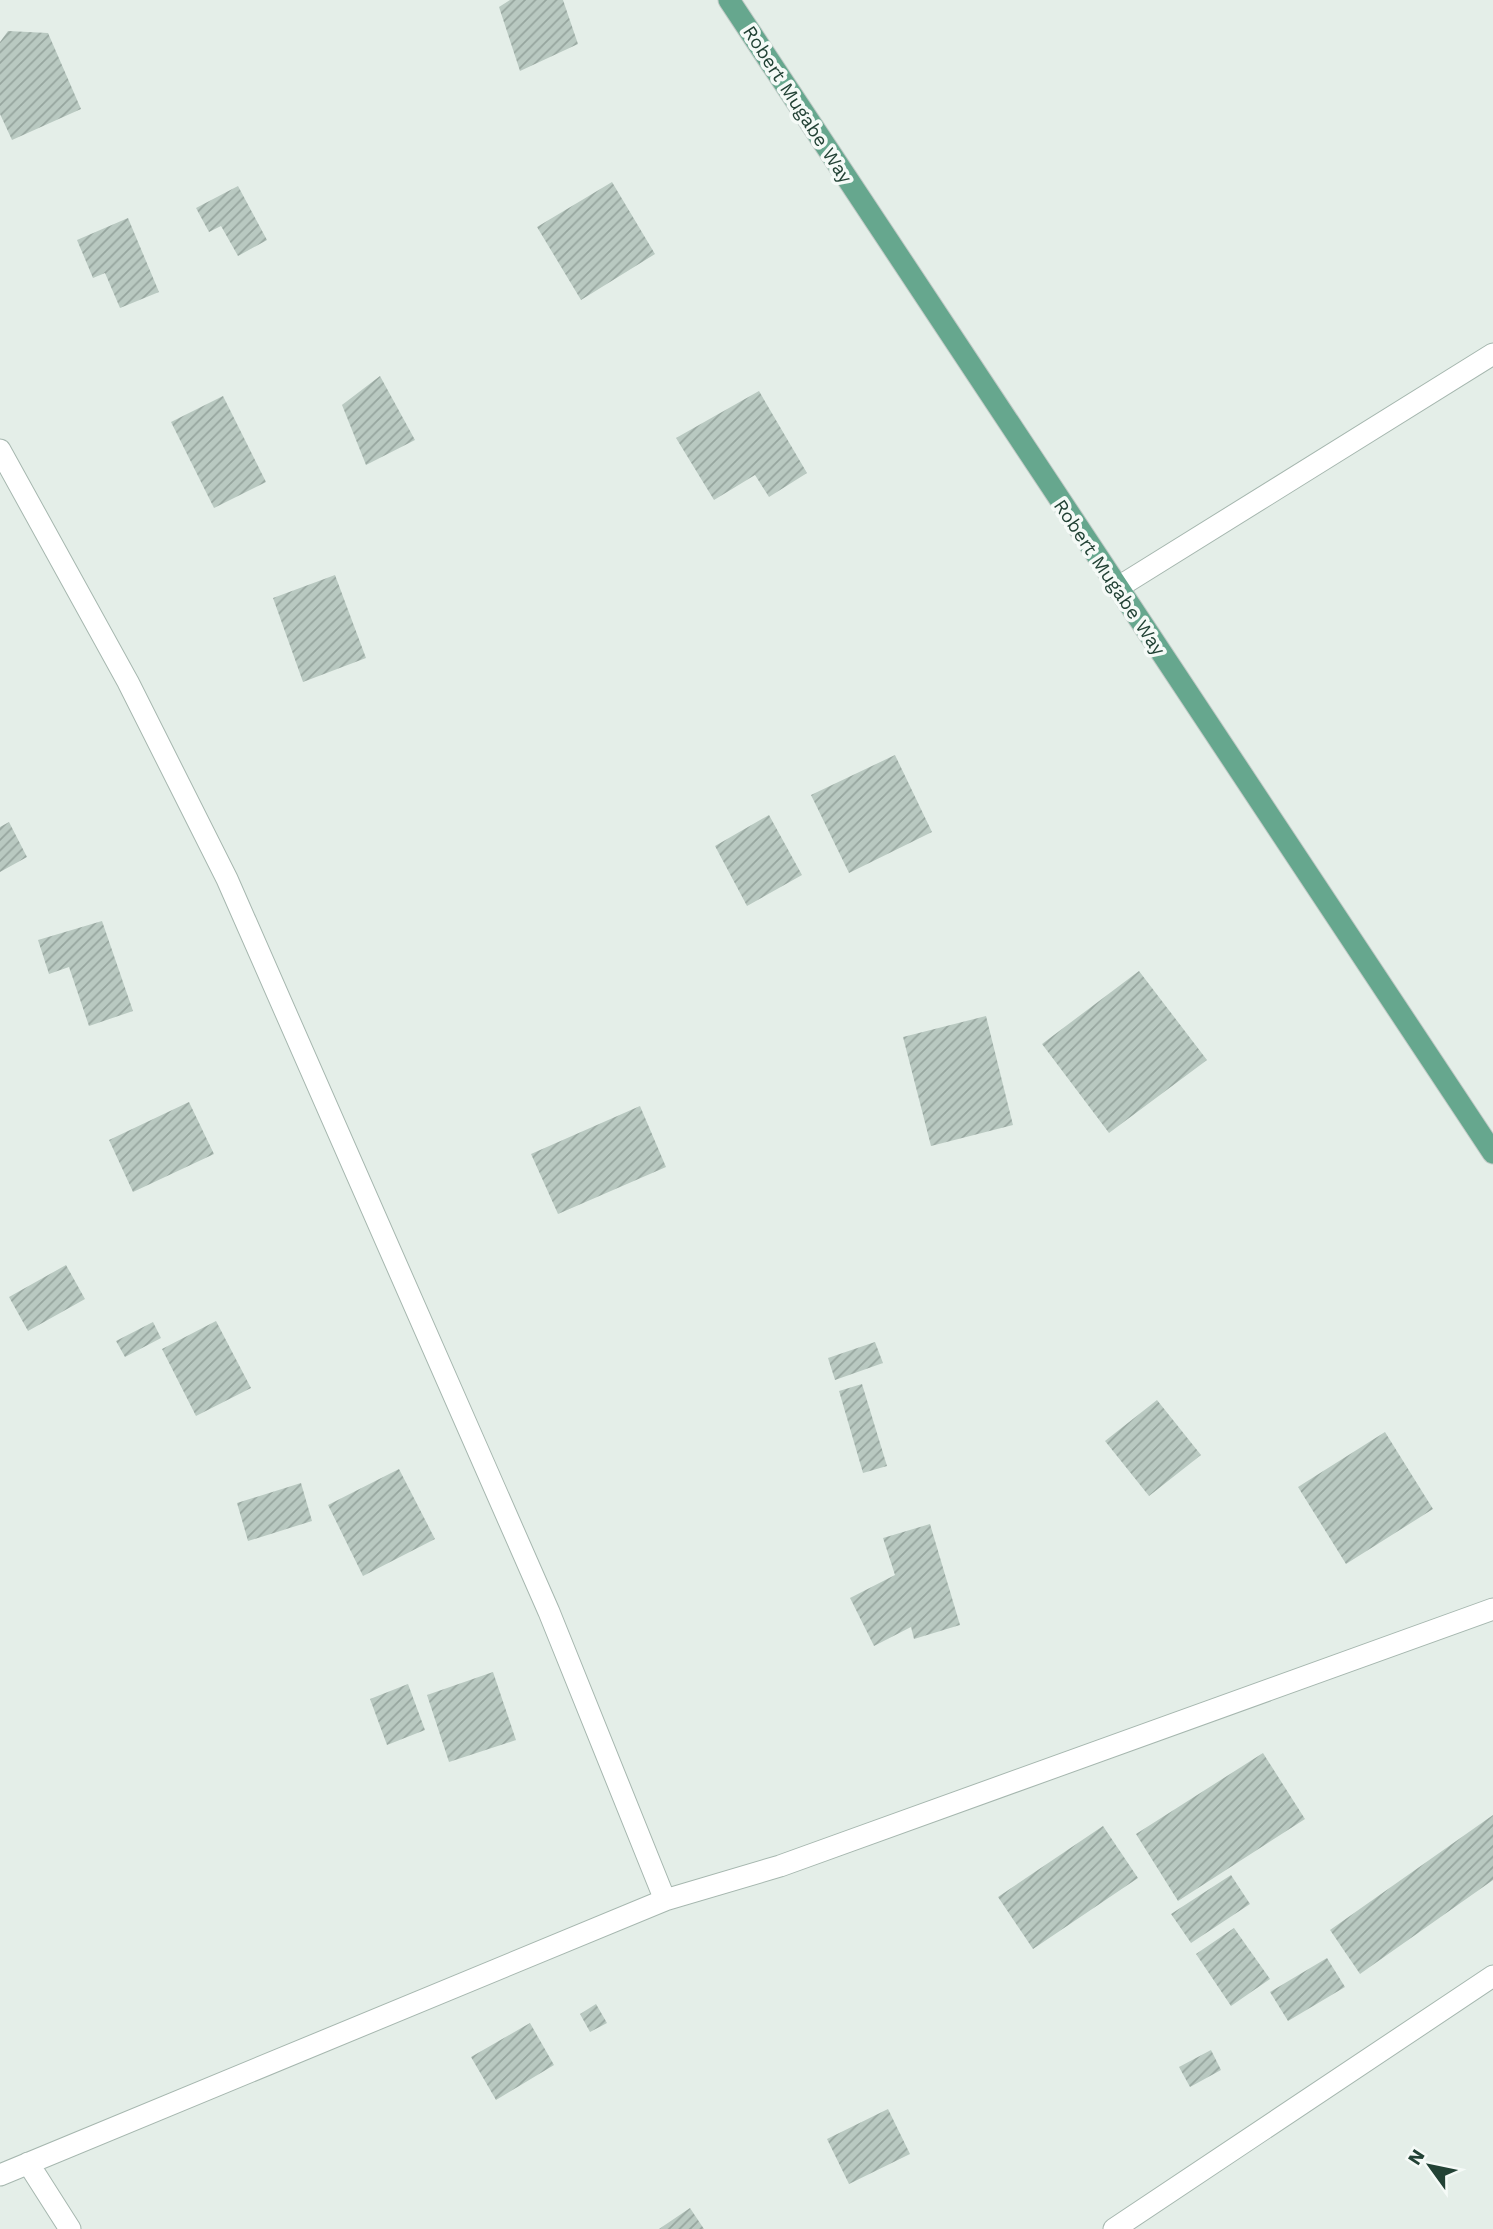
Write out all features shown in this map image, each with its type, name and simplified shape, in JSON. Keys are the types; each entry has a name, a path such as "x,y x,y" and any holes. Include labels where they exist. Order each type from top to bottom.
{"main road":[{"name":"Robert Mugabe Way","path":"729,0 1493,1153"}],"street":[{"path":"1117,588 1493,354"},
{"path":"0,450 134,693 227,879 549,1612 665,1900"},
{"path":"0,2175 665,1900 780,1866 1493,1609"},
{"path":"1114,2229 1493,1976"},
{"path":"28,2164 70,2229"}],"building":[{"path":"510,0 563,0 578,44 520,71 499,7"},
{"path":"8,31 48,33 81,109 12,140 0,114 0,42"},
{"path":"612,182 655,254 581,300 537,227"},
{"path":"238,186 267,240 238,256 221,226 209,232 196,208"},
{"path":"128,218 159,292 120,308 105,273 93,278 77,240"},
{"path":"380,376 415,440 366,465 342,405"},
{"path":"759,391 807,473 769,497 755,475 714,500 676,438"},
{"path":"223,396 266,482 214,508 171,422"},
{"path":"335,575 366,658 303,682 273,598"},
{"path":"895,755 932,832 849,873 811,795"},
{"path":"769,815 802,875 747,906 715,846"},
{"path":"9,822 27,857 0,872 0,827"},
{"path":"102,921 133,1011 89,1026 69,967 49,974 38,940"},
{"path":"1139,971 1207,1060 1109,1133 1042,1044"},
{"path":"986,1016 1013,1125 931,1146 903,1037"},
{"path":"189,1102 214,1154 133,1192 109,1140"},
{"path":"640,1106 666,1167 558,1214 531,1154"},
{"path":"66,1265 85,1299 28,1331 9,1297"},
{"path":"216,1321 251,1388 196,1416 162,1349"},
{"path":"153,1322 161,1338 125,1357 116,1341"},
{"path":"875,1342 883,1363 835,1380 828,1358"},
{"path":"862,1384 887,1466 863,1473 839,1391"},
{"path":"1157,1400 1201,1455 1149,1496 1105,1441"},
{"path":"1385,1432 1433,1509 1346,1564 1298,1487"},
{"path":"399,1469 435,1539 363,1576 328,1505"},
{"path":"301,1483 312,1521 248,1541 237,1503"},
{"path":"930,1524 960,1625 914,1639 911,1627 874,1646 850,1598 895,1575 883,1538"},
{"path":"493,1672 516,1740 449,1762 427,1695"},
{"path":"408,1684 425,1730 387,1745 370,1699"},
{"path":"1263,1753 1305,1819 1178,1901 1136,1834"},
{"path":"1493,1815 1493,1880 1360,1974 1330,1930"},
{"path":"1103,1826 1138,1878 1033,1949 998,1897"},
{"path":"1231,1875 1250,1904 1191,1943 1171,1914"},
{"path":"1234,1928 1270,1979 1231,2006 1196,1954"},
{"path":"1327,1958 1345,1987 1288,2021 1270,1992"},
{"path":"596,2004 607,2023 590,2032 580,2014"},
{"path":"530,2023 554,2065 496,2100 471,2057"},
{"path":"1211,2050 1221,2070 1190,2087 1179,2067"},
{"path":"888,2109 910,2154 849,2184 827,2139"},
{"path":"690,2208 704,2229 659,2229"}]}
